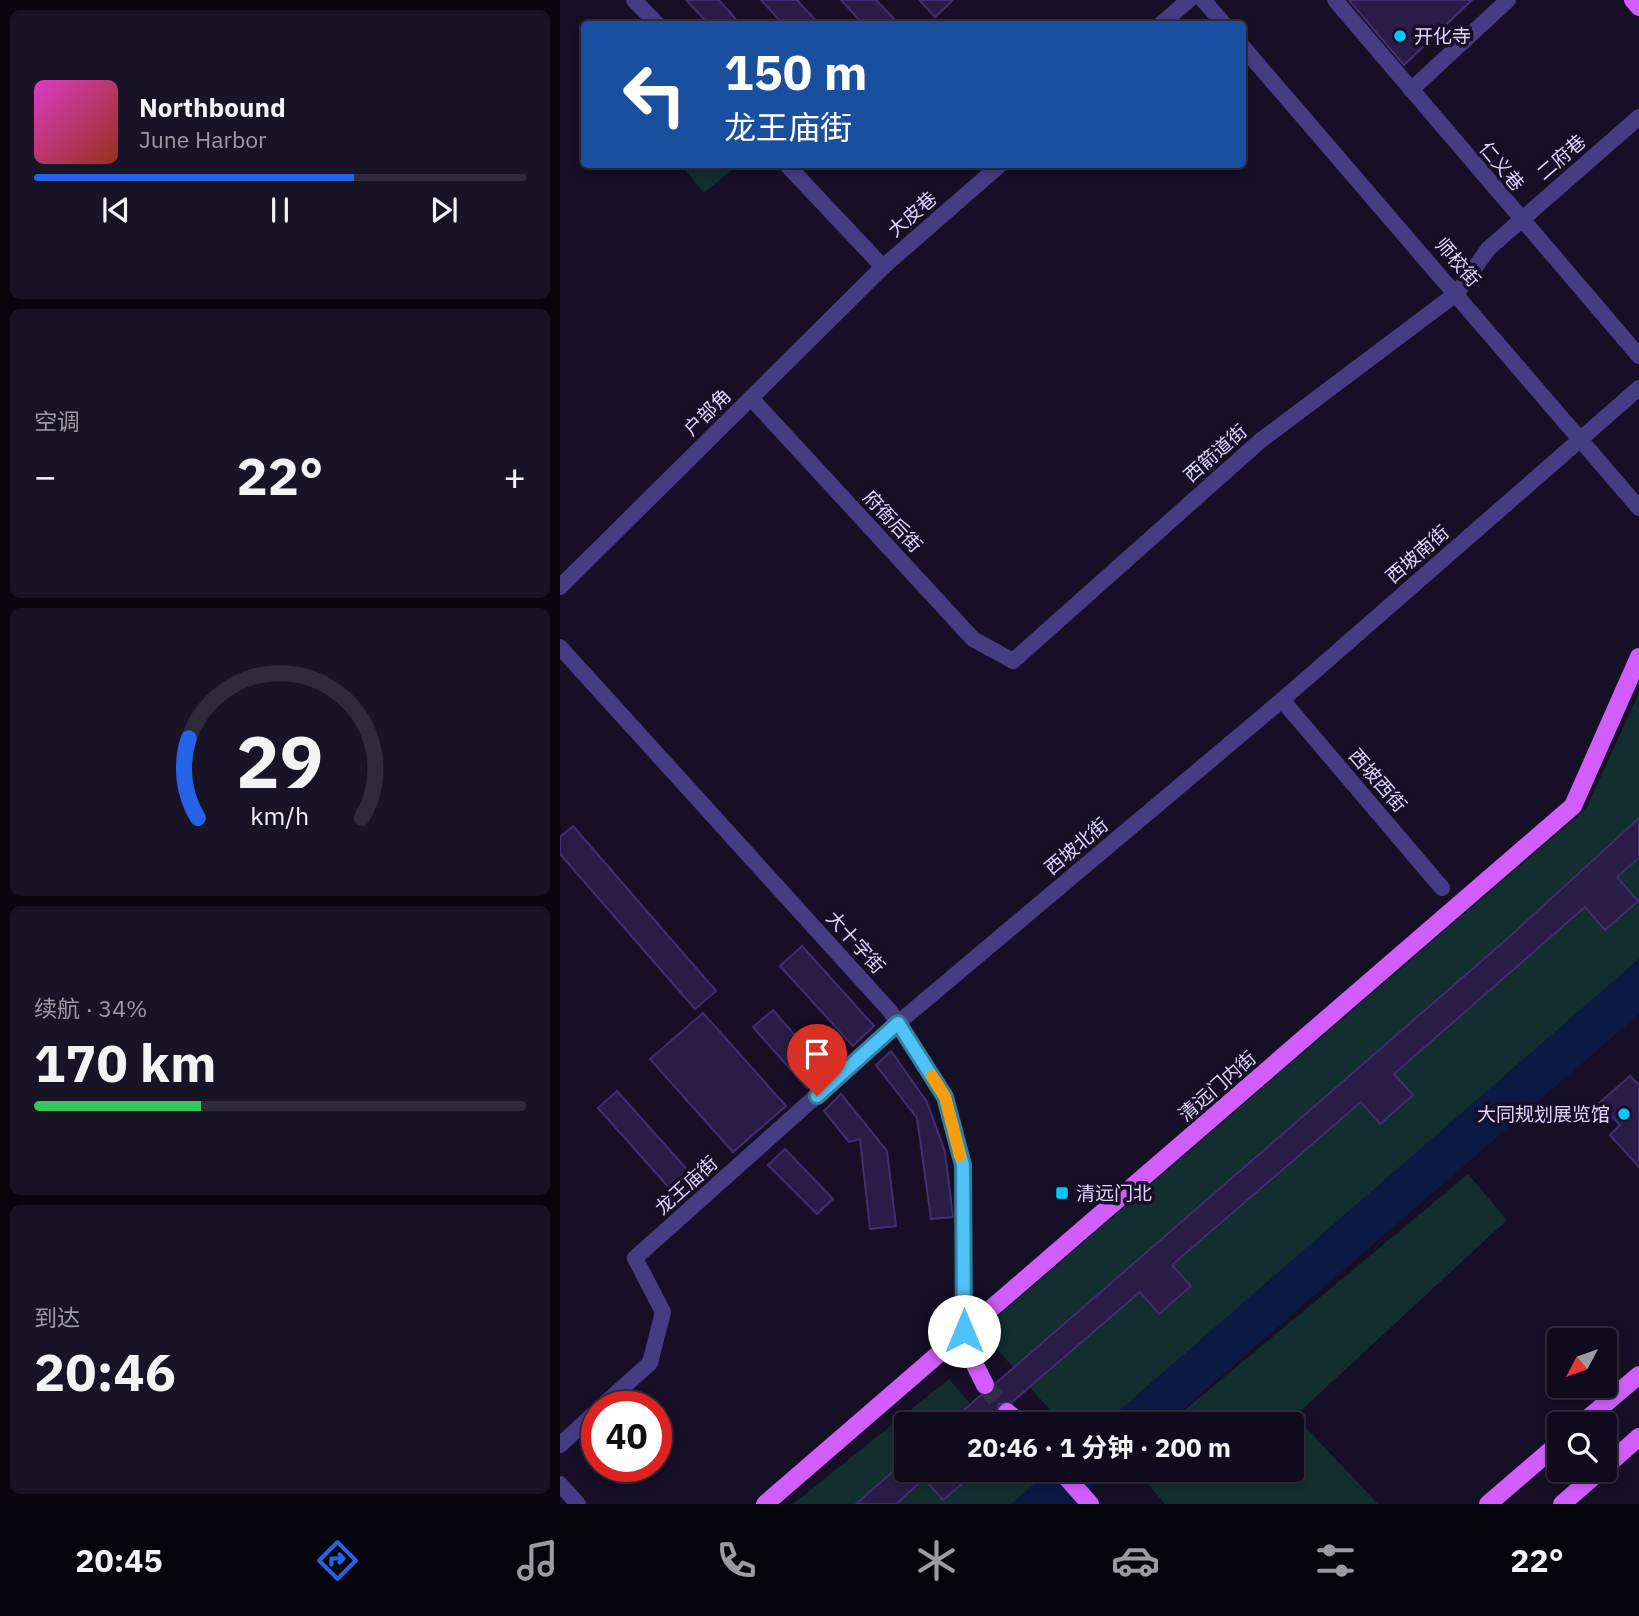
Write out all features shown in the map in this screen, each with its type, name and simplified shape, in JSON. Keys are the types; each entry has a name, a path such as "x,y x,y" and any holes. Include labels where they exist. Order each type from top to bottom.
{"main road":[{"path":"1633,0 1639,7"},
{"name":"清远门内街","path":"765,1504 1573,806 1639,657"},
{"path":"960,1335 985,1385"},
{"path":"1595,1412 1639,1375"},
{"path":"1617,1456 1639,1437"},
{"path":"1488,1504 1547,1453"},
{"path":"1071,1482 1090,1504"},
{"path":"1562,1504 1587,1482"}],"street":[{"path":"634,0 654,21"},
{"path":"1164,21 1189,0"},
{"path":"1202,0 1221,21"},
{"name":"仁义巷","path":"1335,0 1639,356"},
{"path":"1411,90 1508,0"},
{"name":"师校街","path":"1246,51 1639,508"},
{"name":"二府巷","path":"1457,293 1488,249 1639,117"},
{"path":"790,168 883,267"},
{"name":"大皮巷","path":"883,267 996,168"},
{"name":"户部角","path":"560,587 883,267"},
{"name":"西箭道街","path":"1013,661 1260,441 1457,293"},
{"name":"西坡南街","path":"1282,700 1639,388"},
{"name":"府衙后街","path":"751,398 973,639 1013,661"},
{"name":"大十字街","path":"560,647 890,1011 945,1097 963,1165 964,1331 960,1335"},
{"name":"西坡西街","path":"1282,700 1442,888"},
{"name":"西坡北街","path":"898,1023 1282,700"},
{"name":"龙王庙街","path":"619,1391 650,1363 663,1312 635,1258 898,1023"},
{"path":"560,1445 581,1426"},
{"path":"560,1484 578,1504"}],"green space":[{"path":"684,168 734,168 704,193"},
{"path":"1639,693 1639,959 1118,1412 1052,1412 992,1343 998,1316 1586,809"},
{"path":"1468,1174 1507,1220 1299,1412 1182,1412"},
{"path":"949,1379 978,1412 908,1412"},
{"path":"894,1423 894,1482 1038,1482 1012,1504 793,1504"},
{"path":"1304,1426 1378,1504 1165,1504 1146,1482 1304,1482"}],"water":[{"path":"1639,959 1639,1014 1180,1412 1118,1412"},
{"path":"1037,1482 1100,1482 1075,1504 1011,1504"}],"building":[{"path":"686,0 719,0 737,21 706,21"},
{"path":"761,0 797,0 816,21 780,21"},
{"path":"841,0 876,0 896,21 860,21"},
{"path":"919,0 953,0 935,17"},
{"name":"开化寺","path":"1349,0 1472,0 1404,65"},
{"path":"1639,818 1639,858 1617,877 1638,901 1605,930 1585,907 1394,1074 1413,1095 1380,1124 1361,1102 1172,1265 1191,1286 1159,1314 1140,1292 1012,1402 999,1404 997,1412 962,1412 981,1395 991,1395 996,1383 1508,938"},
{"path":"573,826 716,991 695,1009 560,854 560,837"},
{"path":"802,946 874,1026 853,1046 780,966"},
{"path":"773,1010 826,1071 807,1088 753,1027"},
{"path":"703,1013 786,1106 733,1152 650,1059"},
{"path":"891,1051 927,1102 945,1152 953,1217 931,1219 917,1118 876,1065"},
{"name":"大同规划展览馆","path":"1630,1076 1639,1085 1639,1167 1610,1135 1620,1125 1599,1103"},
{"path":"617,1091 700,1184 681,1201 598,1108"},
{"path":"841,1094 887,1151 896,1226 870,1229 860,1139 849,1142 824,1111"},
{"path":"785,1149 833,1199 817,1214 768,1165"},
{"path":"894,1471 894,1482 921,1482 896,1504 856,1504"},
{"path":"927,1482 964,1482 943,1500"}],"tunnel":[{"path":"985,1385 1007,1412"}],"slow traffic":[{"path":"932,1076 945,1097 960,1156"}],"place":[{"name":"开化寺","path":"1400,36"},
{"name":"大同规划展览馆","path":"1624,1114"},
{"name":"清远门北","path":"1062,1193"}],"route":[{"path":"817,1096 898,1023 945,1097 963,1165 964,1331"}]}
